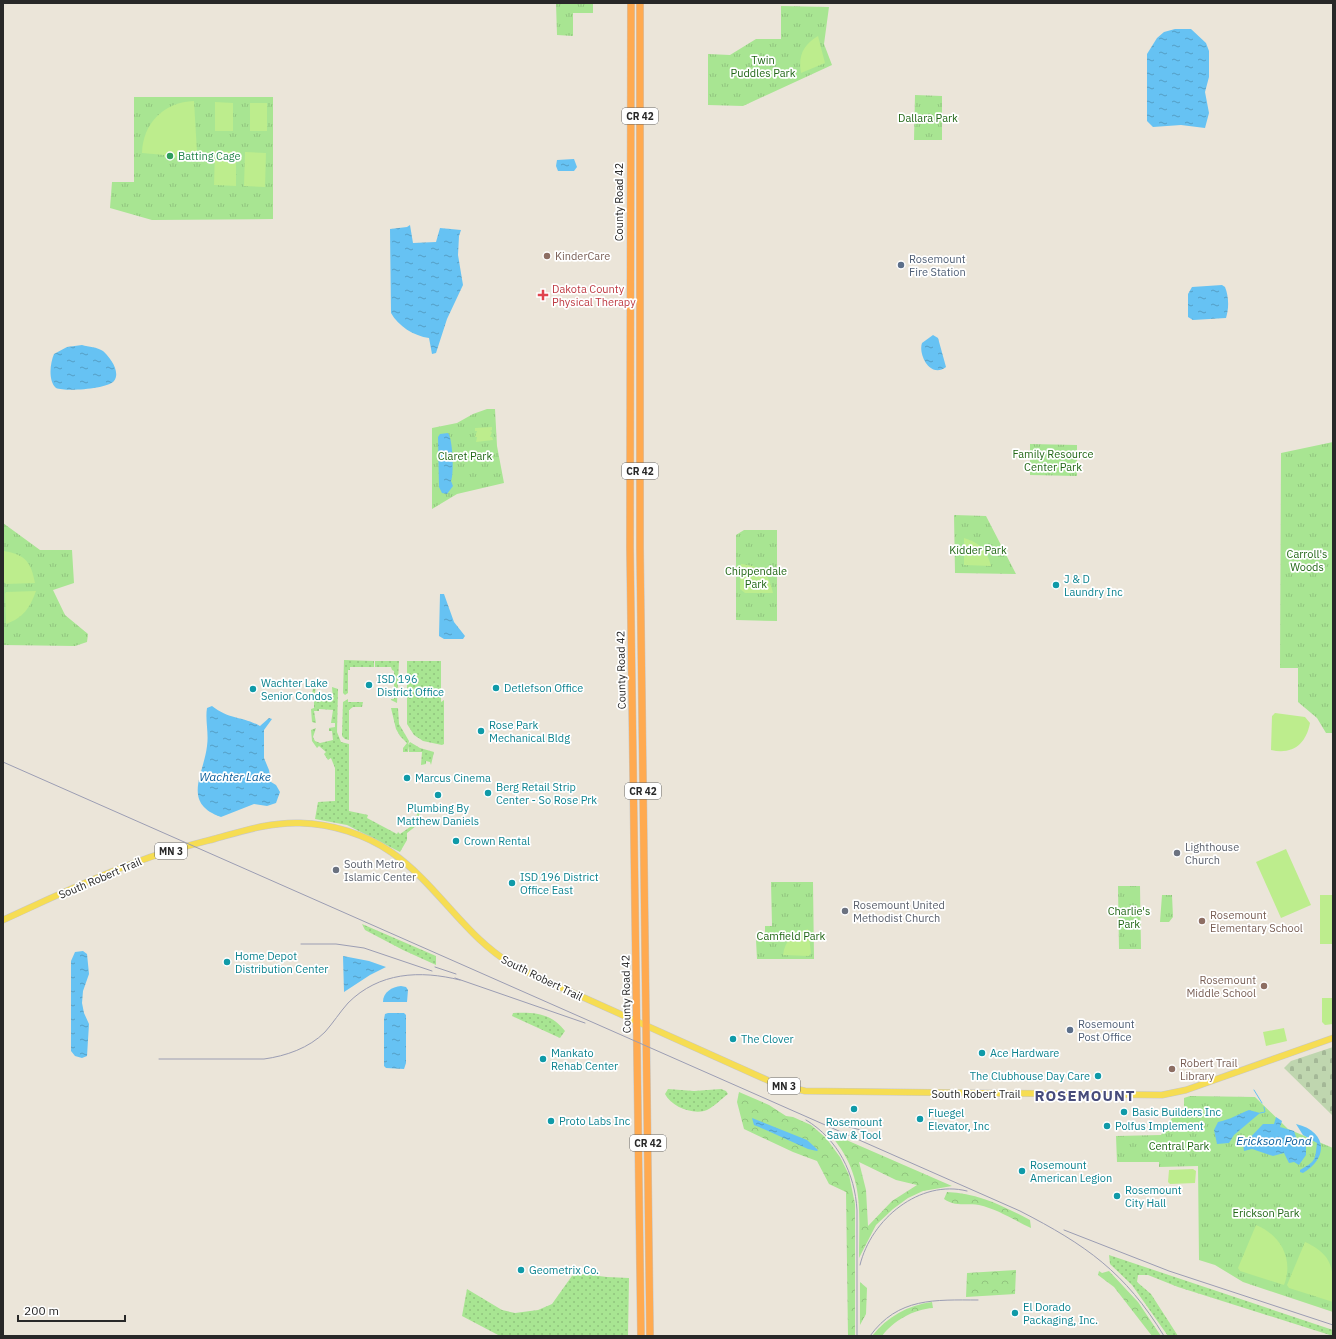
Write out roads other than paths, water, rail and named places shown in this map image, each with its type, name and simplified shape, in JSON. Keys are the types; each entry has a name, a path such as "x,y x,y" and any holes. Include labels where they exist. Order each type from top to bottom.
{"highway":[{"name":"County Road 42","path":"631,3 630,442 641,1336"},
{"name":"County Road 42","path":"640,3 640,508 650,1336"},
{"path":"630,442 636,448 636,501 640,508"},
{"path":"633,764 641,775 644,842"}],"main road":[{"name":"South Robert Trail","path":"3,920 110,872 159,855 258,827 300,823 320,825 360,836 382,846 404,861 430,886 475,938 504,960 525,972 638,1022"},
{"name":"MN 3","path":"638,1022 647,1027"},
{"name":"South Robert Trail","path":"647,1027 776,1084 805,1091 823,1092 1162,1095 1186,1090 1333,1038"}],"water":[{"path":"1175,29 1191,29 1206,43 1209,51 1209,77 1205,92 1209,113 1205,128 1181,125 1153,127 1147,121 1147,54 1157,38 1164,32"},
{"path":"574,159 577,167 574,171 558,171 556,166 557,160"},
{"path":"410,225 413,243 436,242 440,228 461,230 459,236 458,255 463,285 447,319 436,353 432,354 429,338 407,330 394,318 391,313 390,229 407,227"},
{"path":"1222,285 1225,287 1228,299 1226,318 1193,320 1188,317 1188,294 1192,287"},
{"path":"933,335 938,338 946,367 940,370 930,368 926,364 921,348 922,343"},
{"path":"82,345 98,349 106,354 114,365 116,377 114,381 110,384 95,388 68,390 56,388 53,385 50,372 54,354 67,347"},
{"path":"448,433 450,436 452,449 451,481 453,486 447,494 442,493 439,487 438,437 440,434"},
{"path":"440,594 444,594 454,622 465,636 463,639 444,639 439,636"},
{"name":"Wachter Lake","path":"212,706 225,714 260,726 269,718 272,719 264,730 264,758 269,770 271,782 276,785 280,792 276,803 267,806 254,804 221,817 209,811 202,804 198,796 198,787 207,746 207,708"},
{"path":"83,951 87,954 89,974 83,991 82,1003 84,1013 89,1024 87,1056 82,1058 75,1056 71,1051 71,961 75,952"},
{"path":"343,956 369,961 386,967 370,975 344,992"},
{"path":"401,986 406,987 408,990 407,1002 383,1002 383,998 386,993"},
{"path":"404,1013 406,1015 406,1063 404,1069 386,1068 384,1066 384,1019 385,1014"},
{"path":"1249,1110 1260,1113 1234,1135 1229,1143 1217,1144 1214,1130 1218,1122"},
{"name":"Erickson Pond","path":"1276,1117 1282,1121 1280,1127 1294,1131 1297,1140 1292,1145 1293,1147 1299,1143 1306,1146 1306,1155 1299,1165 1294,1162 1289,1163 1284,1153 1273,1156 1252,1149 1244,1151 1243,1145 1263,1124 1274,1124"},
{"path":"752,1118 807,1140 818,1150 808,1149 754,1125"},
{"path":"1296,1124 1314,1132 1319,1139 1321,1146 1317,1160 1303,1173 1300,1172 1300,1170 1311,1163 1315,1158 1317,1143 1303,1135"}],"waterway":[{"path":"1254,1090 1262,1103"},
{"path":"1260,1113 1265,1112 1264,1107"}],"railway":[{"path":"3,762 1020,1211 1065,1236 1102,1262 1119,1277 1134,1294 1164,1336"},
{"path":"301,944 336,944 364,948 432,971"},
{"path":"435,967 456,974"},
{"path":"159,1059 264,1059 281,1056 304,1047 319,1038 348,1003 360,993 387,979 401,976 430,975 460,980"},
{"path":"455,978 585,1023"},
{"path":"806,1120 817,1128 836,1147 843,1159 853,1183 857,1210 857,1336"},
{"path":"827,1121 872,1133"},
{"path":"860,1265 866,1248 875,1232 886,1218 900,1206 915,1197 932,1191 949,1189 967,1191"},
{"path":"1064,1230 1169,1271 1333,1325"},
{"path":"870,1336 881,1323 905,1307 932,1301 978,1300"}],"place":[{"name":"Batting Cage","path":"170,156"},
{"name":"KinderCare","path":"547,256"},
{"name":"Rosemount Fire Station","path":"901,265"},
{"name":"Dakota County Physical Therapy","path":"543,295"},
{"name":"J & D Laundry Inc","path":"1056,585"},
{"name":"ISD 196 District Office","path":"369,685"},
{"name":"Detlefson Office","path":"496,688"},
{"name":"Wachter Lake Senior Condos","path":"253,689"},
{"name":"Rose Park Mechanical Bldg","path":"481,731"},
{"name":"Marcus Cinema","path":"407,778"},
{"name":"Berg Retail Strip Center - So Rose Prk","path":"488,793"},
{"name":"Plumbing By Matthew Daniels","path":"438,795"},
{"name":"Crown Rental","path":"456,841"},
{"name":"Lighthouse Church","path":"1177,853"},
{"name":"South Metro Islamic Center","path":"336,870"},
{"name":"ISD 196 District Office East","path":"512,883"},
{"name":"Rosemount United Methodist Church","path":"845,911"},
{"name":"Rosemount Elementary School","path":"1202,921"},
{"name":"Home Depot Distribution Center","path":"227,962"},
{"name":"Rosemount Middle School","path":"1264,986"},
{"name":"Rosemount Post Office","path":"1070,1030"},
{"name":"The Clover","path":"733,1039"},
{"name":"Ace Hardware","path":"982,1053"},
{"name":"Mankato Rehab Center","path":"543,1059"},
{"name":"Robert Trail Library","path":"1172,1069"},
{"name":"The Clubhouse Day Care","path":"1098,1076"},
{"name":"Rosemount Saw & Tool","path":"854,1109"},
{"name":"Basic Builders Inc","path":"1124,1112"},
{"name":"Fluegel Elevator, Inc","path":"920,1119"},
{"name":"Proto Labs Inc","path":"551,1121"},
{"name":"Polfus Implement","path":"1107,1126"},
{"name":"Rosemount American Legion","path":"1022,1171"},
{"name":"Rosemount City Hall","path":"1117,1196"},
{"name":"Geometrix Co.","path":"521,1270"},
{"name":"El Dorado Packaging, Inc.","path":"1015,1313"}],"district":[{"name":"ROSEMOUNT","path":"1085,1095"}],"park label":[{"name":"Twin Puddles Park","path":"763,66"},
{"name":"Dallara Park","path":"928,118"},
{"name":"Claret Park","path":"465,456"},
{"name":"Family Resource Center Park","path":"1053,460"},
{"name":"Kidder Park","path":"978,550"},
{"name":"Carroll's Woods","path":"1307,560"},
{"name":"Chippendale Park","path":"756,577"},
{"name":"Charlie's Park","path":"1129,917"},
{"name":"Camfield Park","path":"791,936"},
{"name":"Central Park","path":"1179,1146"},
{"name":"Erickson Park","path":"1266,1213"}]}
